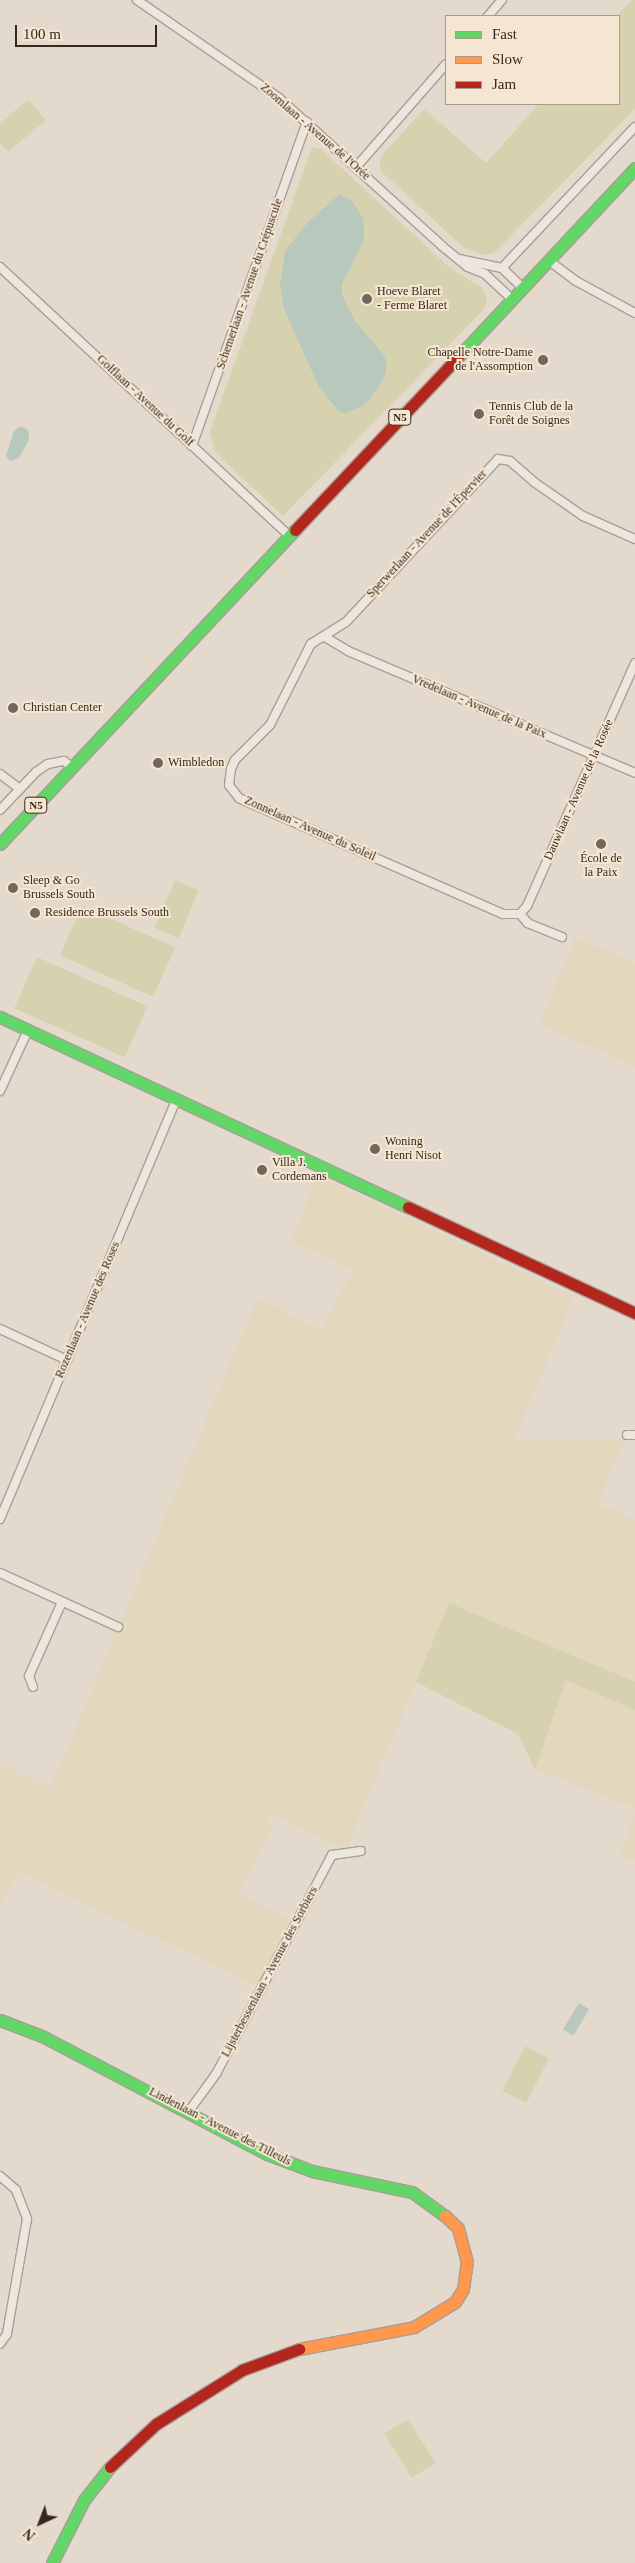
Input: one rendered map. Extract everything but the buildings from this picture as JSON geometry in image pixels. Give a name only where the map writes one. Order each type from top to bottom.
[{"type":"street","name":"Zoomlaan - Avenue de l'Orée","points":[[137,0],[249,76],[307,122],[459,259],[486,274],[511,298]]},
{"type":"street","points":[[489,15],[502,0]]},
{"type":"street","points":[[356,166],[445,65]]},
{"type":"street","name":"Schemerlaan - Avenue du Crépuscule","points":[[192,446],[307,122]]},
{"type":"street","points":[[502,268],[635,128]]},
{"type":"street","name":"N5","points":[[0,844],[635,168]]},
{"type":"street","points":[[459,259],[502,268],[522,287]]},
{"type":"street","points":[[548,260],[576,281],[635,313]]},
{"type":"street","name":"Golflaan - Avenue du Golf","points":[[0,267],[288,536]]},
{"type":"street","name":"Sperwerlaan - Avenue de l'Épervier","points":[[326,637],[346,622],[498,459],[510,461],[534,482],[583,516],[635,539]]},
{"type":"street","name":"Vredelaan - Avenue de la Paix","points":[[326,637],[348,651],[635,774]]},
{"type":"street","name":"Zonnelaan - Avenue du Soleil","points":[[326,637],[306,649],[270,725],[236,760],[229,785],[233,793],[503,914],[520,914],[528,923],[562,937]]},
{"type":"street","name":"Dauwlaan - Avenue de la Rosée","points":[[520,914],[527,906],[635,663]]},
{"type":"street","points":[[0,810],[48,764],[64,761],[72,767]]},
{"type":"street","points":[[0,774],[20,789]]},
{"type":"street","points":[[0,1017],[176,1101],[635,1313]]},
{"type":"street","points":[[0,1091],[28,1030]]},
{"type":"street","name":"Rozenlaan - Avenue des Roses","points":[[0,1519],[176,1101]]},
{"type":"street","points":[[0,1329],[67,1360]]},
{"type":"street","points":[[0,1573],[118,1627]]},
{"type":"street","points":[[33,1687],[29,1676],[62,1602]]},
{"type":"street","name":"Lijsterbessenlaan - Avenue des Sorbiers","points":[[189,2111],[216,2074],[332,1855],[361,1851]]},
{"type":"street","name":"Lindenlaan - Avenue des Tilleuls","points":[[0,2020],[42,2036],[294,2166],[412,2192],[430,2202],[458,2228],[467,2262],[463,2289],[455,2302],[422,2324],[299,2349],[242,2370],[191,2399],[156,2424],[105,2471],[84,2500],[52,2563]]},
{"type":"street","points":[[0,2176],[16,2190],[27,2219],[7,2334],[0,2344]]},
{"type":"shaded area","points":[[631,0],[635,0],[635,109],[495,252],[482,255],[463,247],[382,172],[379,163],[384,153],[424,109],[486,163],[538,105],[620,105],[620,15],[618,15]]},
{"type":"shaded area","points":[[28,99],[46,120],[8,152],[0,142],[0,124]]},
{"type":"shaded area","points":[[312,147],[321,149],[449,267],[482,288],[487,298],[484,309],[283,516],[216,453],[210,432]]},
{"type":"shaded area","points":[[340,194],[353,202],[363,218],[364,230],[364,240],[342,284],[342,295],[355,321],[384,355],[387,365],[384,378],[370,399],[363,406],[345,414],[337,409],[318,385],[284,309],[280,285],[285,251],[308,222]]},
{"type":"shaded area","points":[[21,426],[28,430],[29,440],[19,458],[10,461],[6,456],[14,431]]},
{"type":"shaded area","points":[[175,880],[199,890],[179,938],[155,928]]},
{"type":"shaded area","points":[[82,906],[175,947],[153,997],[60,955]]},
{"type":"shaded area","points":[[575,937],[635,963],[635,1067],[539,1024]]},
{"type":"shaded area","points":[[37,957],[148,1006],[125,1057],[14,1008]]},
{"type":"shaded area","points":[[317,1176],[574,1297],[514,1441],[624,1440],[598,1504],[635,1520],[635,1682],[449,1604],[347,1846],[332,1846],[271,1813],[267,1821],[274,1826],[239,1894],[289,1920],[257,1986],[18,1872],[0,1906],[0,1764],[50,1789],[258,1297],[321,1330],[353,1271],[292,1242]]},
{"type":"shaded area","points":[[449,1603],[635,1682],[635,1710],[566,1680],[535,1769],[518,1734],[416,1682]]},
{"type":"shaded area","points":[[566,1679],[635,1710],[635,1808],[535,1769]]},
{"type":"shaded area","points":[[635,1816],[635,1862],[619,1854]]},
{"type":"shaded area","points":[[579,2003],[589,2009],[573,2036],[563,2030]]},
{"type":"shaded area","points":[[525,2046],[549,2058],[526,2103],[502,2091]]},
{"type":"shaded area","points":[[408,2419],[436,2463],[412,2478],[384,2434]]},
{"type":"traffic: fast","points":[[458,357],[635,168]]},
{"type":"traffic: fast","points":[[0,844],[295,530]]},
{"type":"traffic: fast","points":[[0,1017],[408,1207]]},
{"type":"traffic: fast","points":[[0,2020],[42,2036],[267,2154],[312,2171],[412,2192],[445,2216]]},
{"type":"traffic: fast","points":[[52,2563],[84,2500],[110,2467]]},
{"type":"traffic: slow","points":[[299,2349],[414,2327],[455,2302],[463,2289],[467,2262],[458,2228],[445,2216]]},
{"type":"traffic: jam","points":[[295,530],[458,357]]},
{"type":"traffic: jam","points":[[408,1207],[635,1313]]},
{"type":"traffic: jam","points":[[110,2467],[156,2424],[242,2370],[299,2349]]},
{"type":"place","name":"Hoeve Blaret - Ferme Blaret","points":[[367,299]]},
{"type":"place","name":"Chapelle Notre-Dame de l'Assomption","points":[[543,360]]},
{"type":"place","name":"Tennis Club de la Forêt de Soignes","points":[[479,414]]},
{"type":"place","name":"Christian Center","points":[[13,708]]},
{"type":"place","name":"Wimbledon","points":[[158,763]]},
{"type":"place","name":"École de la Paix","points":[[601,844]]},
{"type":"place","name":"Sleep & Go Brussels South","points":[[13,888]]},
{"type":"place","name":"Residence Brussels South","points":[[35,913]]},
{"type":"place","name":"Woning Henri Nisot","points":[[375,1149]]},
{"type":"place","name":"Villa J. Cordemans","points":[[262,1170]]}]
